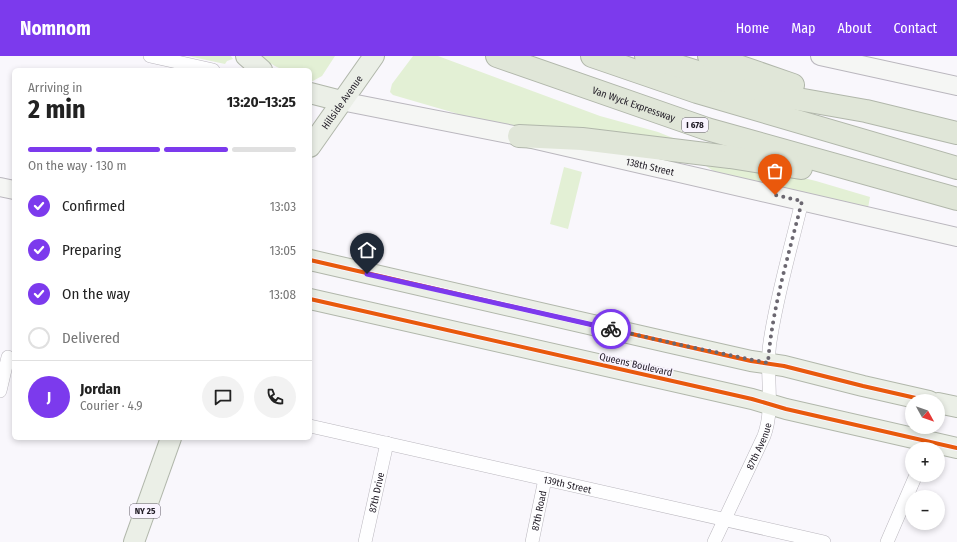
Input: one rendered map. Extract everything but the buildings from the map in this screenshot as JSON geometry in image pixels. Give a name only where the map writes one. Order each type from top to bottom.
[{"type":"highway","name":"Van Wyck Expressway","points":[[497,56],[707,128],[957,199]]},
{"type":"highway","points":[[592,56],[723,100],[957,168]]},
{"type":"highway","points":[[646,56],[736,84],[792,98],[866,110]]},
{"type":"highway","points":[[709,56],[866,110],[957,133]]},
{"type":"highway","points":[[519,136],[582,139],[730,157],[897,182]]},
{"type":"main road","points":[[246,56],[260,68]]},
{"type":"main road","name":"Hillside Avenue","points":[[312,144],[374,56]]},
{"type":"main road","points":[[828,57],[957,86]]},
{"type":"main road","points":[[312,94],[341,102]]},
{"type":"main road","name":"138th Street","points":[[341,102],[519,136],[957,237]]},
{"type":"main road","points":[[0,187],[12,190]]},
{"type":"main road","points":[[312,260],[662,341],[784,366],[905,396]]},
{"type":"main road","name":"Queens Boulevard","points":[[312,299],[752,399],[914,442]]},
{"type":"main road","points":[[945,404],[957,407]]},
{"type":"main road","name":"NY 25","points":[[134,542],[170,440]]},
{"type":"main road","name":"Queens Boulevard","points":[[945,447],[957,448]]},
{"type":"street","points":[[150,56],[204,68]]},
{"type":"street","name":"87th Avenue","points":[[714,542],[768,426],[768,363],[770,343],[779,296],[802,201]]},
{"type":"street","points":[[0,391],[7,357]]},
{"type":"street","name":"139th Street","points":[[312,426],[824,542]]},
{"type":"street","name":"87th Drive","points":[[365,542],[387,443]]},
{"type":"street","name":"87th Road","points":[[532,542],[545,479]]},
{"type":"street","points":[[887,542],[913,482]]},
{"type":"green space","points":[[188,56],[231,56],[233,59],[227,61],[225,64]]},
{"type":"green space","points":[[261,56],[335,56],[322,76],[312,81],[312,68],[279,68]]},
{"type":"green space","points":[[413,56],[438,56],[600,116],[658,132],[688,144],[477,123],[455,113],[393,95],[390,92],[392,84]]},
{"type":"green space","points":[[706,165],[779,172],[816,181],[870,197],[868,208],[722,174],[715,172]]},
{"type":"green space","points":[[564,167],[582,172],[568,229],[550,224]]},
{"type":"cycle path","points":[[312,260],[751,361],[784,366],[905,396]]},
{"type":"cycle path","points":[[312,299],[752,399],[786,409],[957,448]]},
{"type":"way so far","points":[[611,329],[751,361],[768,363],[770,343],[779,296],[802,201],[775,195]]},
{"type":"route","points":[[367,274],[611,329]]}]
